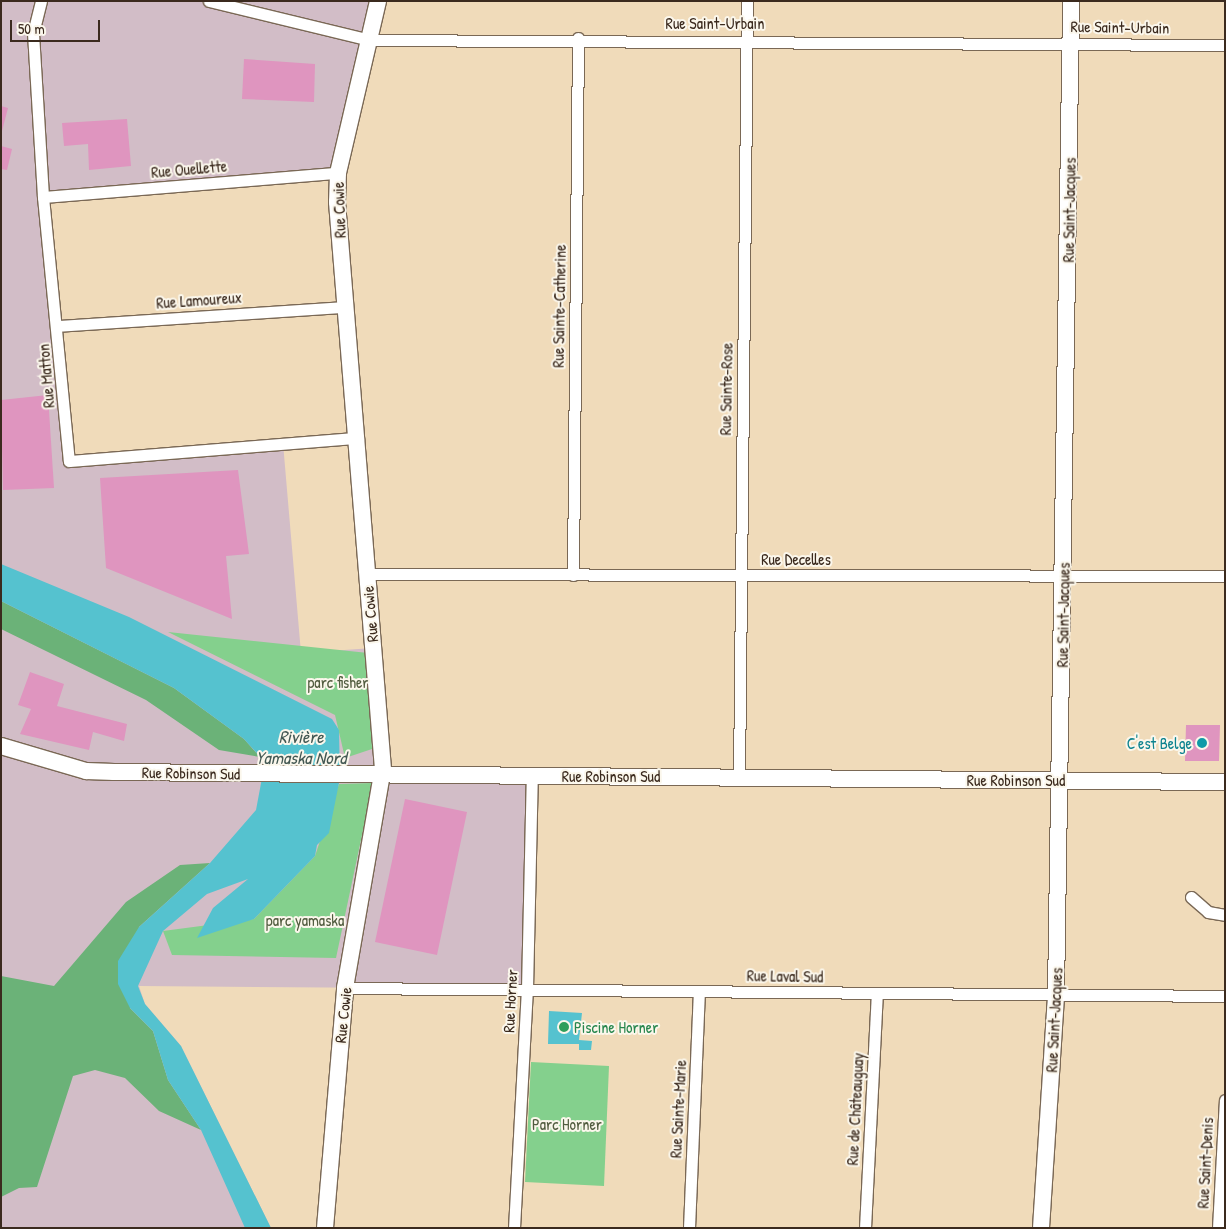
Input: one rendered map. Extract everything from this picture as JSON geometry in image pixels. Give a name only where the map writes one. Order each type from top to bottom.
[{"type":"street","name":"Rue Matton","points":[[41,1],[33,33],[43,197],[69,461],[358,438]]},
{"type":"street","name":"Rue Saint-Urbain","points":[[209,1],[370,40],[578,38],[1225,44]]},
{"type":"street","name":"Rue Cowie","points":[[324,1228],[345,988],[376,774],[358,438],[343,307],[338,173],[378,1]]},
{"type":"street","name":"Rue Sainte-Rose","points":[[739,778],[747,1]]},
{"type":"street","name":"Rue Saint-Jacques","points":[[1041,1228],[1056,994],[1064,576],[1071,1]]},
{"type":"street","name":"Rue Sainte-Catherine","points":[[573,575],[578,38]]},
{"type":"street","name":"Rue Ouellette","points":[[43,197],[338,173]]},
{"type":"street","name":"Rue Lamoureux","points":[[57,326],[343,307]]},
{"type":"street","name":"Rue Decelles","points":[[366,574],[1225,576]]},
{"type":"street","name":"Rue Robinson Sud","points":[[1,746],[86,771],[1225,782]]},
{"type":"street","name":"Rue Horner","points":[[514,1228],[527,989],[532,776]]},
{"type":"street","points":[[1191,896],[1208,912],[1225,915]]},
{"type":"street","name":"Rue Laval Sud","points":[[345,988],[1225,996]]},
{"type":"street","name":"Rue Sainte-Marie","points":[[689,1228],[699,991]]},
{"type":"street","name":"Rue de Châteauguay","points":[[865,1228],[877,993]]},
{"type":"street","name":"Rue Saint-Denis","points":[[1218,1228],[1225,1100]]},
{"type":"shaded area","points":[[1,1],[378,1],[338,173],[43,197],[69,460],[283,443],[301,653],[373,648],[383,774],[532,776],[527,989],[139,986],[145,1004],[181,1046],[271,1228],[1,1228]]},
{"type":"green space","points":[[1,601],[174,688],[244,739],[260,757],[219,750],[146,700],[1,629]]},
{"type":"green space","name":"parc fisher","points":[[168,632],[368,653],[372,749],[345,758],[335,715]]},
{"type":"green space","name":"parc yamaska","points":[[373,783],[336,958],[172,955],[163,931],[254,919],[315,856],[339,784]]},
{"type":"green space","points":[[210,863],[139,927],[130,1008],[153,1031],[168,1080],[201,1130],[159,1111],[125,1078],[95,1070],[73,1076],[37,1187],[19,1188],[1,1197],[1,976],[54,986],[126,902],[180,865]]},
{"type":"green space","name":"Parc Horner","points":[[531,1062],[609,1066],[604,1186],[525,1182]]},
{"type":"water","name":"Rivière Yamaska Nord","points":[[1,564],[129,617],[332,719],[339,730],[340,778],[329,833],[317,845],[315,856],[254,919],[197,938],[213,908],[248,879],[207,894],[163,931],[138,986],[145,1004],[181,1046],[271,1228],[245,1228],[201,1130],[168,1080],[153,1031],[130,1008],[118,984],[118,961],[139,927],[210,863],[256,810],[265,762],[244,739],[174,688],[1,601]]},
{"type":"water","name":"Piscine Horner","points":[[549,1011],[582,1013],[579,1040],[592,1041],[591,1050],[579,1050],[579,1044],[548,1044]]},
{"type":"building","points":[[244,59],[315,64],[314,102],[242,99]]},
{"type":"building","points":[[1,106],[8,108],[2,131],[1,131]]},
{"type":"building","points":[[127,119],[131,166],[89,170],[88,144],[64,146],[62,123]]},
{"type":"building","points":[[1,146],[12,149],[7,170],[1,169]]},
{"type":"building","points":[[48,395],[54,488],[3,490],[1,400]]},
{"type":"building","points":[[238,470],[249,554],[226,556],[232,619],[106,568],[100,478]]},
{"type":"building","points":[[30,672],[64,684],[57,706],[127,724],[124,741],[93,732],[89,750],[20,734],[31,709],[18,705]]},
{"type":"building","name":"C'est Belge","points":[[1186,725],[1220,725],[1219,761],[1185,761]]},
{"type":"building","points":[[405,799],[467,812],[437,955],[375,942]]},
{"type":"place","name":"C'est Belge","points":[[1202,743]]},
{"type":"place","name":"Piscine Horner","points":[[564,1027]]}]
